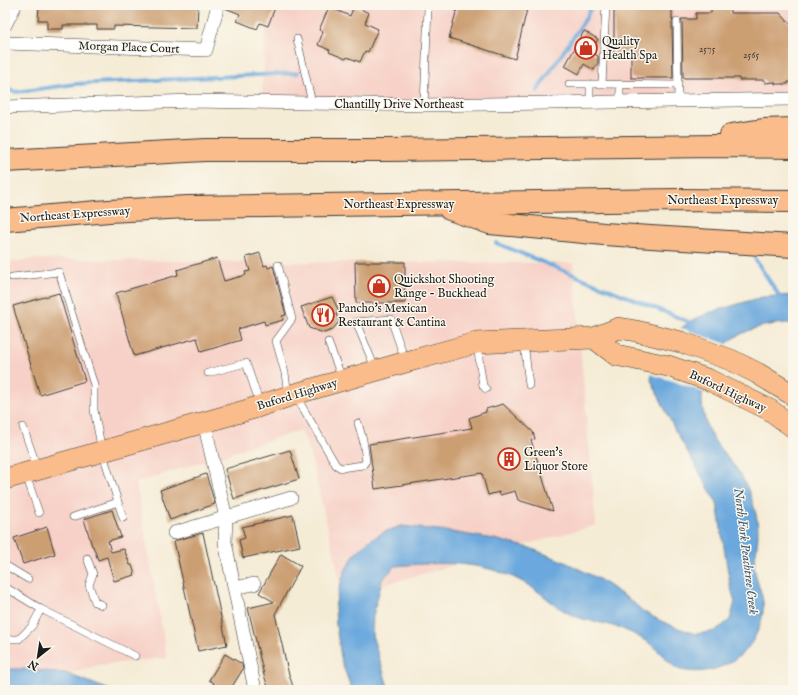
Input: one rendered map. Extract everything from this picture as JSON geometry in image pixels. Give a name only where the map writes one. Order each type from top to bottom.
[{"type":"highway","points":[[666,146],[763,130],[793,129]]},
{"type":"highway","points":[[5,161],[205,150],[387,150],[666,146],[793,147]]},
{"type":"highway","name":"Northeast Expressway","points":[[5,220],[109,211],[188,207],[676,200],[793,201]]},
{"type":"highway","points":[[435,204],[490,223],[604,234],[793,246]]},
{"type":"main road","name":"Buford Highway","points":[[5,479],[260,406],[376,370],[476,343],[594,338],[619,328],[664,337],[706,350],[757,373],[788,391]]},
{"type":"main road","name":"Buford Highway","points":[[594,338],[616,355],[668,366],[688,372],[732,390],[770,410],[793,427]]},
{"type":"street","points":[[5,25],[15,5]]},
{"type":"street","name":"Morgan Place Court","points":[[5,43],[206,50],[218,5]]},
{"type":"street","name":"Chantilly Drive Northeast","points":[[5,107],[194,101],[424,105],[793,99]]},
{"type":"street","points":[[204,422],[226,518],[225,542],[256,690]]},
{"type":"street","points":[[174,534],[291,498]]},
{"type":"street","points":[[234,588],[254,584]]},
{"type":"lane","points":[[424,105],[428,8],[430,5]]},
{"type":"lane","points":[[602,84],[606,5]]},
{"type":"lane","points":[[677,22],[678,101]]},
{"type":"lane","points":[[296,39],[312,103]]},
{"type":"lane","points":[[569,84],[678,85]]},
{"type":"lane","points":[[590,84],[590,103]]},
{"type":"lane","points":[[620,85],[620,102]]},
{"type":"lane","points":[[278,265],[292,319],[276,341],[285,373],[292,395],[336,465],[341,468],[363,465],[366,461],[363,440],[358,423]]},
{"type":"lane","points":[[12,277],[59,272],[94,385],[94,410],[102,450],[123,518]]},
{"type":"lane","points":[[376,370],[356,322],[391,319],[406,362]]},
{"type":"lane","points":[[524,340],[529,385]]},
{"type":"lane","points":[[328,342],[343,380]]},
{"type":"lane","points":[[476,343],[483,386],[486,389]]},
{"type":"lane","points":[[208,373],[246,363],[260,406]]},
{"type":"lane","points":[[23,426],[39,512]]},
{"type":"lane","points":[[72,517],[118,502]]},
{"type":"lane","points":[[87,558],[93,574],[89,585],[95,602],[102,606]]},
{"type":"lane","points":[[5,565],[28,579]]},
{"type":"lane","points":[[5,587],[40,608],[135,656]]},
{"type":"lane","points":[[5,639],[19,639],[32,626],[40,608]]},
{"type":"shaded area","points":[[268,5],[793,5],[793,104],[261,105]]},
{"type":"shaded area","points":[[35,259],[252,262],[573,263],[596,525],[344,596],[309,450],[301,430],[136,483],[167,658],[99,665],[12,690],[5,690],[5,262]]},
{"type":"water","name":"North Fork Peachtree Creek","points":[[793,295],[793,323],[782,323],[750,330],[731,340],[716,356],[702,394],[703,410],[708,429],[714,440],[738,471],[748,488],[758,526],[757,550],[754,566],[762,596],[763,610],[757,633],[745,651],[733,661],[718,668],[695,672],[680,670],[674,667],[646,641],[615,626],[582,619],[573,615],[561,609],[527,585],[505,574],[478,566],[451,564],[395,566],[382,580],[373,616],[372,635],[389,690],[352,690],[342,663],[336,626],[335,607],[339,589],[345,571],[354,555],[367,542],[384,532],[401,526],[439,530],[494,539],[530,548],[565,562],[599,579],[630,600],[644,612],[661,621],[696,634],[715,631],[730,620],[735,602],[730,585],[717,503],[675,430],[651,380],[653,361],[674,333],[691,321],[708,313],[762,297]]},
{"type":"water","points":[[5,669],[65,673],[110,690],[5,690]]},
{"type":"pier","points":[[679,327],[730,345],[718,358],[709,374],[705,393],[649,374],[651,360],[661,344],[673,331]]},
{"type":"building","points":[[39,5],[198,5],[197,28],[114,26],[114,29],[97,29],[97,25],[63,25],[63,29],[47,29],[47,20],[38,20]]},
{"type":"building","points":[[226,5],[276,5],[268,26],[260,23],[257,29],[237,21],[240,14],[225,8]]},
{"type":"building","points":[[458,5],[528,5],[515,59],[449,38]]},
{"type":"building","points":[[614,5],[672,5],[673,78],[631,78],[631,54],[614,54]]},
{"type":"building","points":[[711,5],[730,5],[730,13],[780,13],[793,27],[793,82],[788,82],[788,84],[775,84],[775,82],[765,83],[765,80],[739,80],[739,78],[683,78],[681,19],[696,19],[696,13],[711,13]]},
{"type":"building","points":[[354,6],[369,13],[365,23],[378,29],[368,52],[365,51],[360,62],[347,57],[346,59],[329,52],[330,50],[318,45],[323,32],[319,30],[329,7],[350,16]]},
{"type":"building","points":[[584,31],[598,39],[591,52],[598,56],[598,63],[594,70],[584,64],[579,74],[565,66]]},
{"type":"building","points":[[260,253],[264,266],[267,265],[268,268],[273,266],[286,315],[282,316],[283,320],[265,325],[264,321],[238,329],[241,340],[201,352],[197,338],[134,356],[116,293],[178,275],[177,270],[217,258],[224,281],[246,275],[245,272],[250,271],[246,257]]},
{"type":"building","points":[[355,262],[405,262],[405,303],[356,303]]},
{"type":"building","points":[[59,293],[85,381],[40,395],[13,306]]},
{"type":"building","points":[[332,297],[340,313],[336,314],[339,322],[332,330],[324,333],[309,328],[301,307]]},
{"type":"building","points":[[503,404],[533,432],[535,439],[531,440],[553,511],[518,500],[515,491],[500,495],[499,492],[488,495],[482,473],[375,489],[369,444],[472,428],[469,418],[486,412],[486,409]]},
{"type":"building","points":[[290,450],[299,479],[234,499],[225,469]]},
{"type":"building","points":[[206,474],[215,504],[170,520],[160,490]]},
{"type":"building","points":[[112,510],[121,537],[108,541],[111,552],[124,549],[135,575],[114,581],[107,557],[98,560],[84,519]]},
{"type":"building","points":[[293,515],[300,546],[243,558],[239,540],[245,538],[242,527]]},
{"type":"building","points":[[47,527],[55,554],[23,564],[14,538]]},
{"type":"building","points":[[203,533],[227,645],[198,651],[174,541]]},
{"type":"building","points":[[281,554],[301,566],[275,614],[288,671],[294,690],[269,690],[248,608],[274,602],[259,593]]},
{"type":"building","points":[[225,654],[242,664],[243,669],[230,690],[210,690],[214,683],[209,680]]},
{"type":"waterway","points":[[537,91],[586,18],[592,5]]},
{"type":"waterway","points":[[5,89],[16,92],[76,84],[298,73]]},
{"type":"waterway","points":[[496,243],[694,324]]},
{"type":"waterway","points":[[755,259],[782,300]]},
{"type":"place","name":"Quality Health Spa","points":[[586,48]]},
{"type":"place","name":"Quickshot Shooting Range - Buckhead","points":[[379,286]]},
{"type":"place","name":"Pancho's Mexican Restaurant & Cantina","points":[[323,315]]},
{"type":"place","name":"Green's Liquor Store","points":[[509,459]]}]
